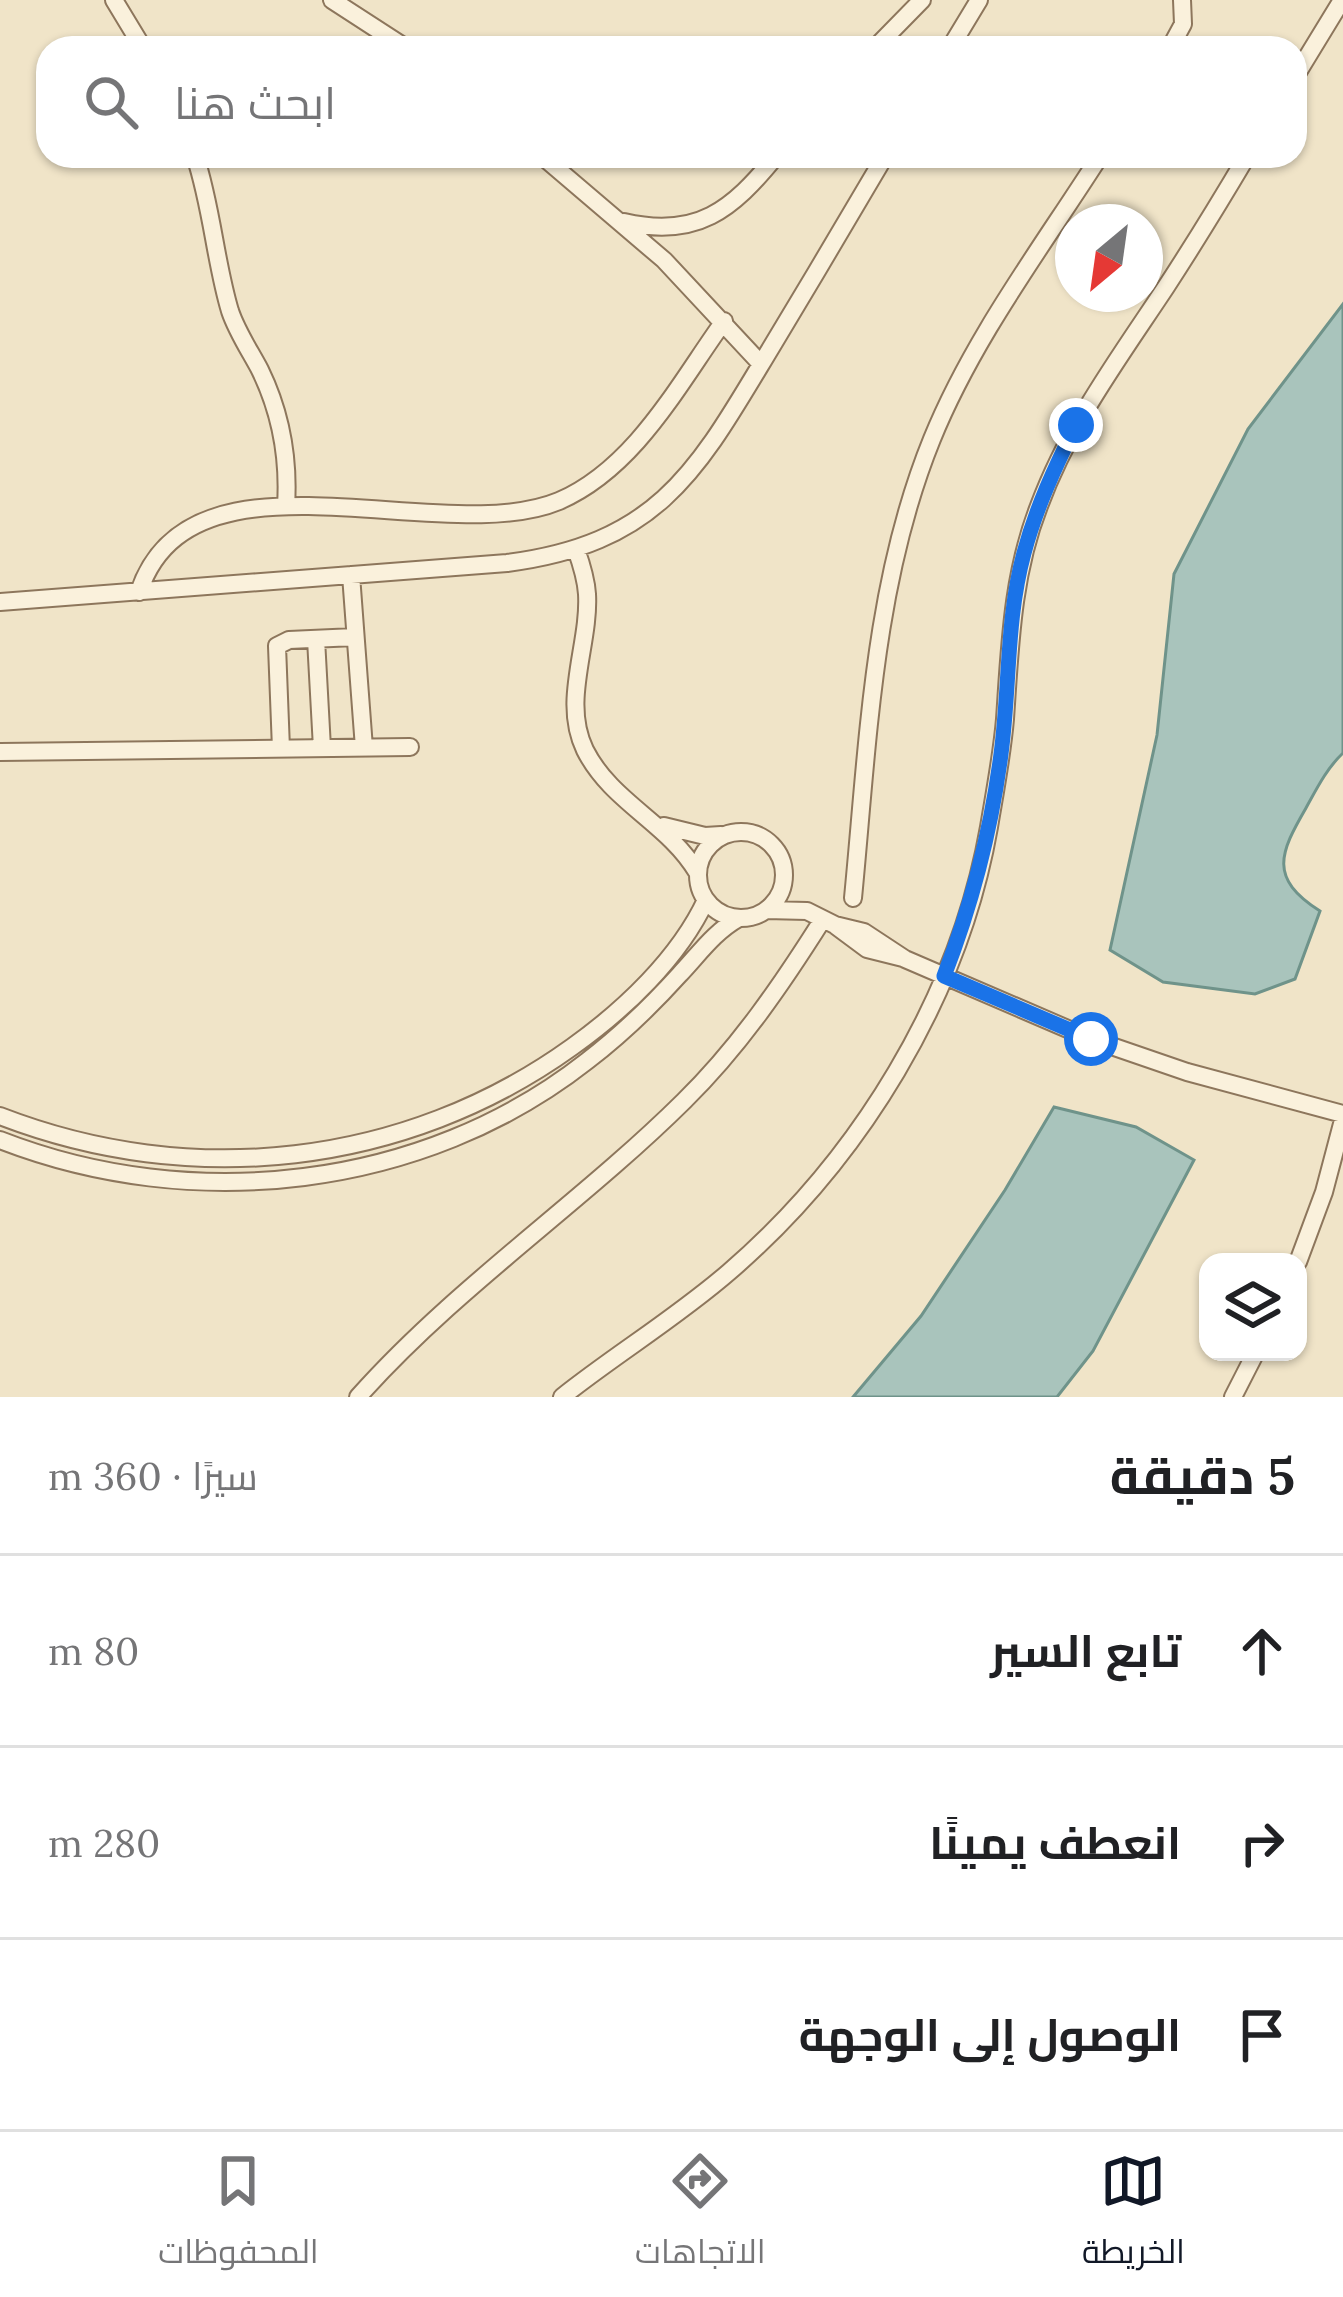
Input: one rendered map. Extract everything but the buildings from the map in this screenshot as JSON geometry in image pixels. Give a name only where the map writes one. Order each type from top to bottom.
[{"type":"street","points":[[113,0],[136,36]]},
{"type":"street","points":[[332,0],[388,36]]},
{"type":"street","points":[[887,36],[922,0]]},
{"type":"street","points":[[957,36],[979,0]]},
{"type":"street","points":[[1176,36],[1183,24],[1182,0]]},
{"type":"street","points":[[1307,57],[1342,0]]},
{"type":"street","points":[[199,168],[229,308],[268,388],[280,427],[286,506]]},
{"type":"street","points":[[557,168],[622,222],[724,321],[761,364]]},
{"type":"street","points":[[622,222],[673,227],[703,220],[741,197],[766,168]]},
{"type":"street","points":[[0,602],[508,563],[576,548],[637,519],[686,478],[726,426],[878,168]]},
{"type":"street","points":[[854,898],[881,630],[900,534],[921,466],[974,354],[1092,168]]},
{"type":"street","points":[[562,1397],[697,1298],[780,1223],[834,1160],[885,1089],[944,976],[969,908],[1002,751],[1011,619],[1037,509],[1091,398],[1239,168]]},
{"type":"street","points":[[140,592],[157,556],[195,525],[236,509],[286,506],[489,517],[557,502],[604,474],[631,448],[724,321]]},
{"type":"street","points":[[576,548],[587,597],[575,702],[585,750],[636,811],[682,848],[706,900],[720,913],[739,918]]},
{"type":"street","points":[[350,575],[364,748]]},
{"type":"street","points":[[281,748],[277,646],[284,641],[355,638]]},
{"type":"street","points":[[316,639],[322,748]]},
{"type":"street","points":[[0,752],[410,747]]},
{"type":"street","points":[[657,824],[705,836],[752,833],[769,842],[781,857],[784,877],[779,895],[766,910]]},
{"type":"street","points":[[697,872],[702,854],[724,835]]},
{"type":"street","points":[[784,877],[822,918]]},
{"type":"street","points":[[0,1116],[77,1141],[177,1158],[299,1155],[391,1137],[487,1099],[587,1036],[658,968],[706,900]]},
{"type":"street","points":[[0,1139],[99,1169],[188,1182],[316,1175],[398,1158],[492,1120],[569,1074],[622,1032],[716,934],[739,918],[766,910],[822,918],[873,936],[905,959],[1044,1020],[1343,1118],[1324,1192],[1301,1253]]},
{"type":"street","points":[[358,1397],[444,1313],[691,1095],[760,1013],[822,918]]},
{"type":"street","points":[[1233,1397],[1251,1361]]},
{"type":"water","points":[[1343,304],[1343,753],[1297,824],[1284,864],[1292,887],[1320,911],[1295,979],[1255,994],[1163,982],[1110,950],[1157,735],[1174,574],[1248,429]]},
{"type":"water","points":[[1054,1107],[1136,1127],[1194,1160],[1093,1351],[1057,1397],[853,1397],[921,1316]]},
{"type":"route","points":[[1076,425],[1037,509],[1024,553],[1011,619],[1002,751],[987,838],[969,908],[944,976],[1091,1039]]}]
